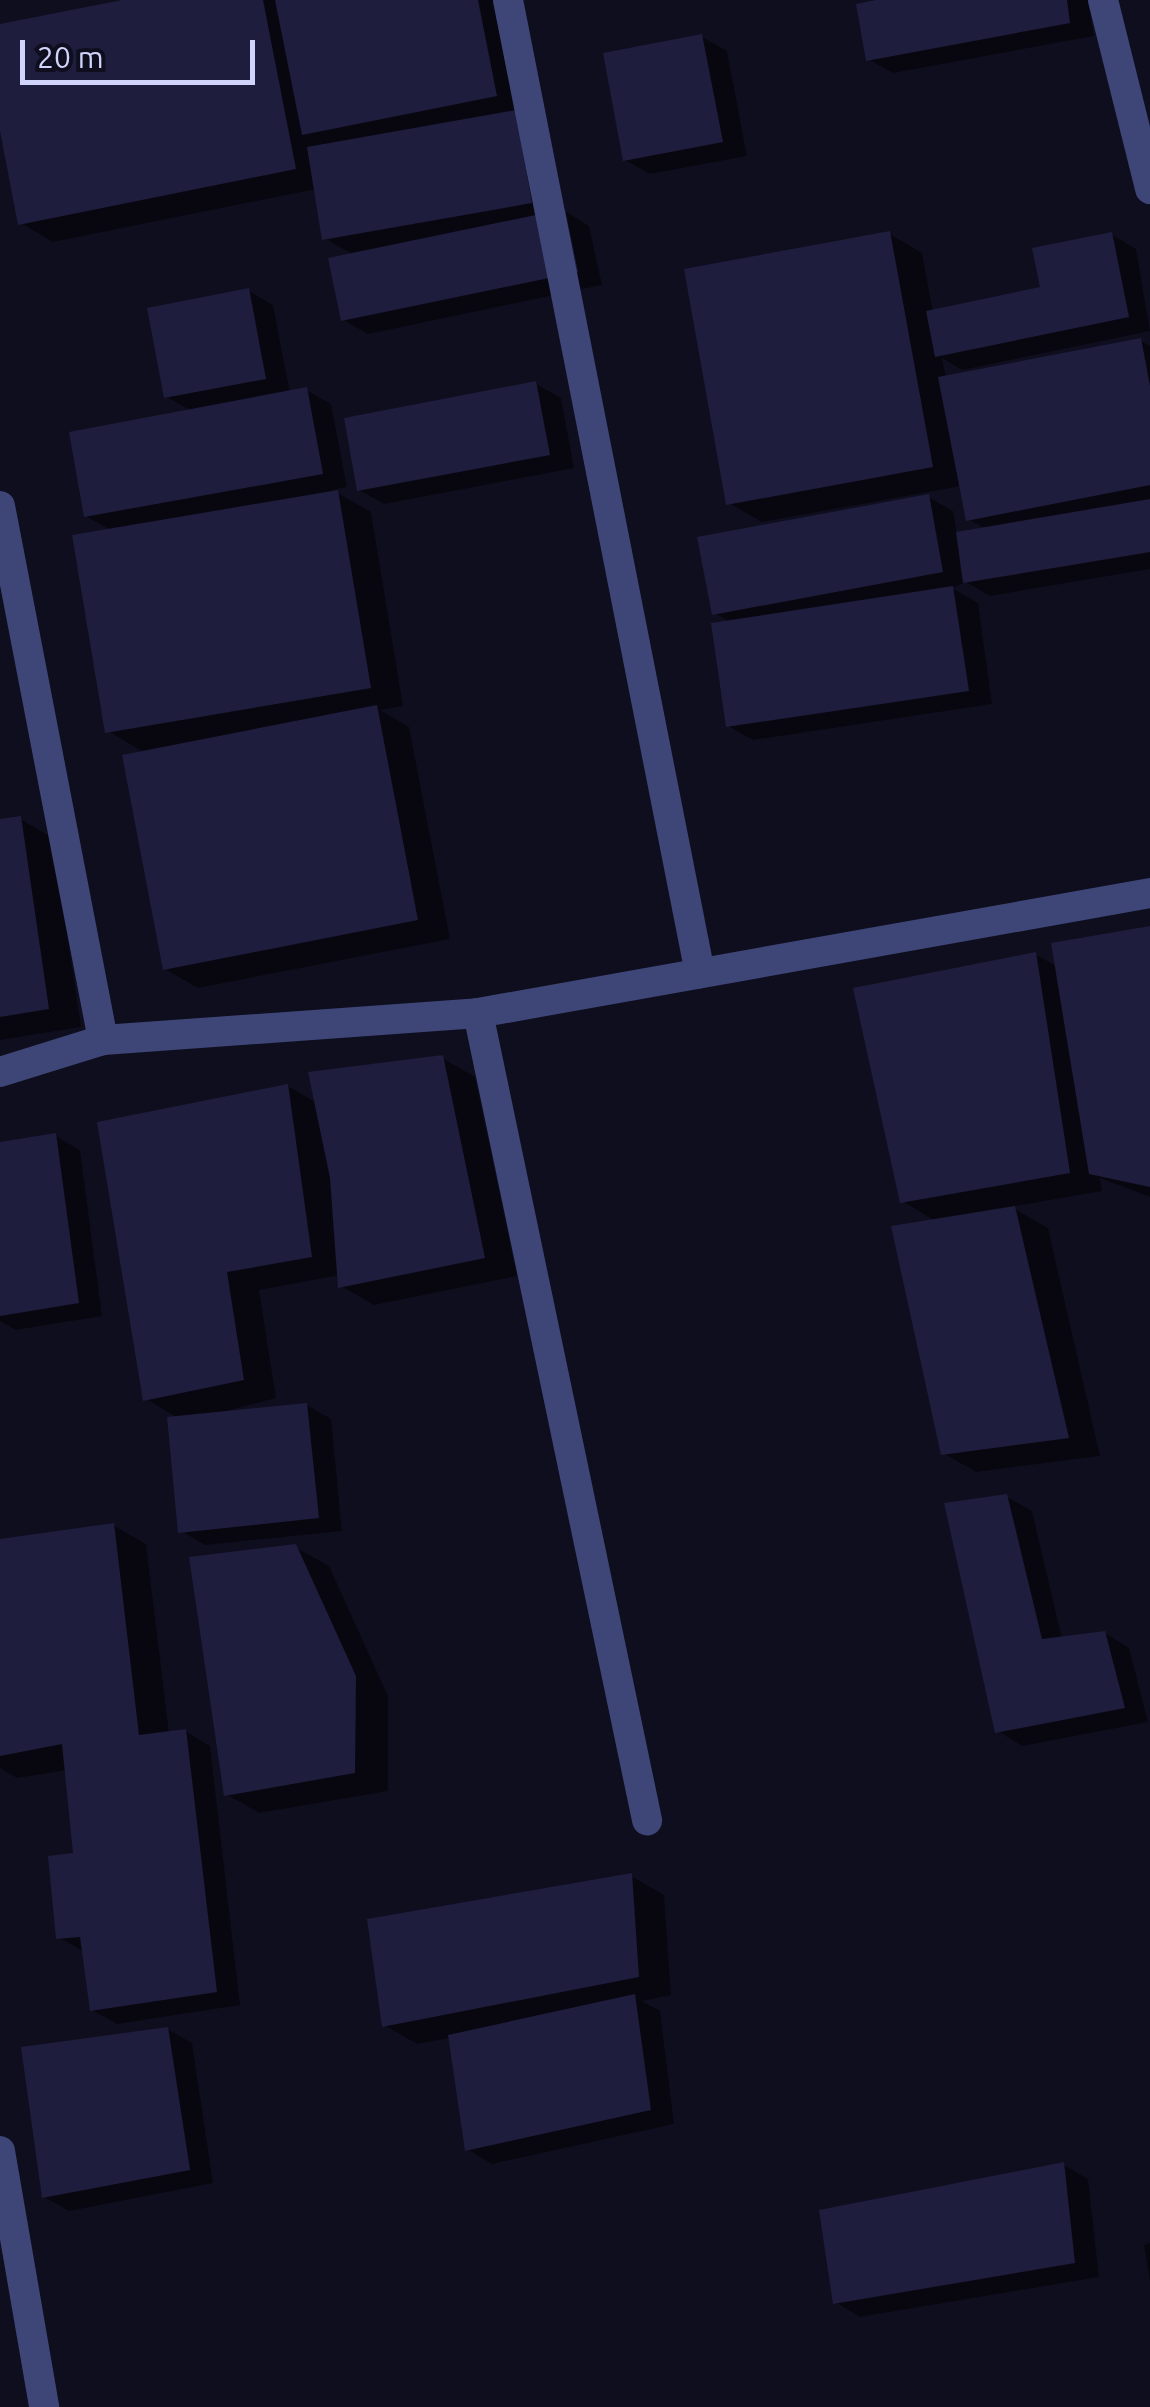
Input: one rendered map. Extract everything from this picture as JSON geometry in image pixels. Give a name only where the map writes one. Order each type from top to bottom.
[{"type":"street","points":[[508,0],[700,972]]},
{"type":"street","points":[[1103,0],[1150,189]]},
{"type":"street","points":[[0,506],[102,1040]]},
{"type":"street","points":[[0,1072],[102,1040],[478,1013],[1150,893]]},
{"type":"street","points":[[478,1013],[647,1820]]},
{"type":"street","points":[[0,2151],[44,2407]]},
{"type":"building","points":[[122,0],[263,0],[296,169],[18,225],[0,131],[0,24]]},
{"type":"building","points":[[275,0],[478,0],[497,96],[302,135]]},
{"type":"building","points":[[876,0],[1067,0],[1070,23],[866,61],[856,4]]},
{"type":"building","points":[[702,34],[723,142],[623,161],[603,53]]},
{"type":"building","points":[[516,110],[532,203],[322,240],[307,147]]},
{"type":"building","points":[[565,209],[578,272],[341,321],[328,258]]},
{"type":"building","points":[[890,231],[933,467],[726,505],[684,269]]},
{"type":"building","points":[[1112,232],[1129,317],[935,357],[926,311],[1040,287],[1032,248]]},
{"type":"building","points":[[249,288],[266,379],[164,398],[147,308]]},
{"type":"building","points":[[1141,338],[1150,386],[1150,485],[966,521],[938,377]]},
{"type":"building","points":[[536,381],[550,455],[357,491],[344,418]]},
{"type":"building","points":[[307,387],[323,474],[84,517],[69,432]]},
{"type":"building","points":[[338,490],[371,688],[105,733],[72,535]]},
{"type":"building","points":[[929,494],[943,572],[712,615],[697,537]]},
{"type":"building","points":[[1150,499],[1150,552],[963,583],[956,532]]},
{"type":"building","points":[[953,586],[969,691],[726,727],[711,623]]},
{"type":"building","points":[[377,705],[418,920],[163,970],[122,755]]},
{"type":"building","points":[[21,816],[49,1009],[0,1017],[0,819]]},
{"type":"building","points":[[1150,926],[1150,1187],[1089,1174],[1051,943]]},
{"type":"building","points":[[1036,952],[1070,1173],[900,1203],[853,988]]},
{"type":"building","points":[[443,1055],[485,1258],[338,1288],[330,1178],[308,1072]]},
{"type":"building","points":[[288,1084],[312,1257],[227,1272],[244,1380],[143,1401],[97,1122]]},
{"type":"building","points":[[56,1133],[79,1303],[0,1316],[0,1142]]},
{"type":"building","points":[[1015,1206],[1069,1438],[941,1455],[891,1226]]},
{"type":"building","points":[[307,1403],[319,1518],[178,1533],[167,1417]]},
{"type":"building","points":[[1007,1494],[1042,1639],[1105,1631],[1125,1708],[995,1733],[944,1503]]},
{"type":"building","points":[[114,1523],[139,1735],[186,1729],[217,1992],[90,2011],[80,1937],[56,1939],[48,1856],[73,1853],[62,1744],[0,1756],[0,1539]]},
{"type":"building","points":[[296,1544],[356,1676],[355,1773],[224,1796],[189,1557]]},
{"type":"building","points":[[632,1873],[639,1977],[382,2027],[367,1919]]},
{"type":"building","points":[[635,1994],[651,2110],[465,2151],[448,2035]]},
{"type":"building","points":[[168,2027],[190,2170],[42,2198],[21,2047]]},
{"type":"building","points":[[1064,2162],[1075,2263],[833,2304],[819,2210]]}]
